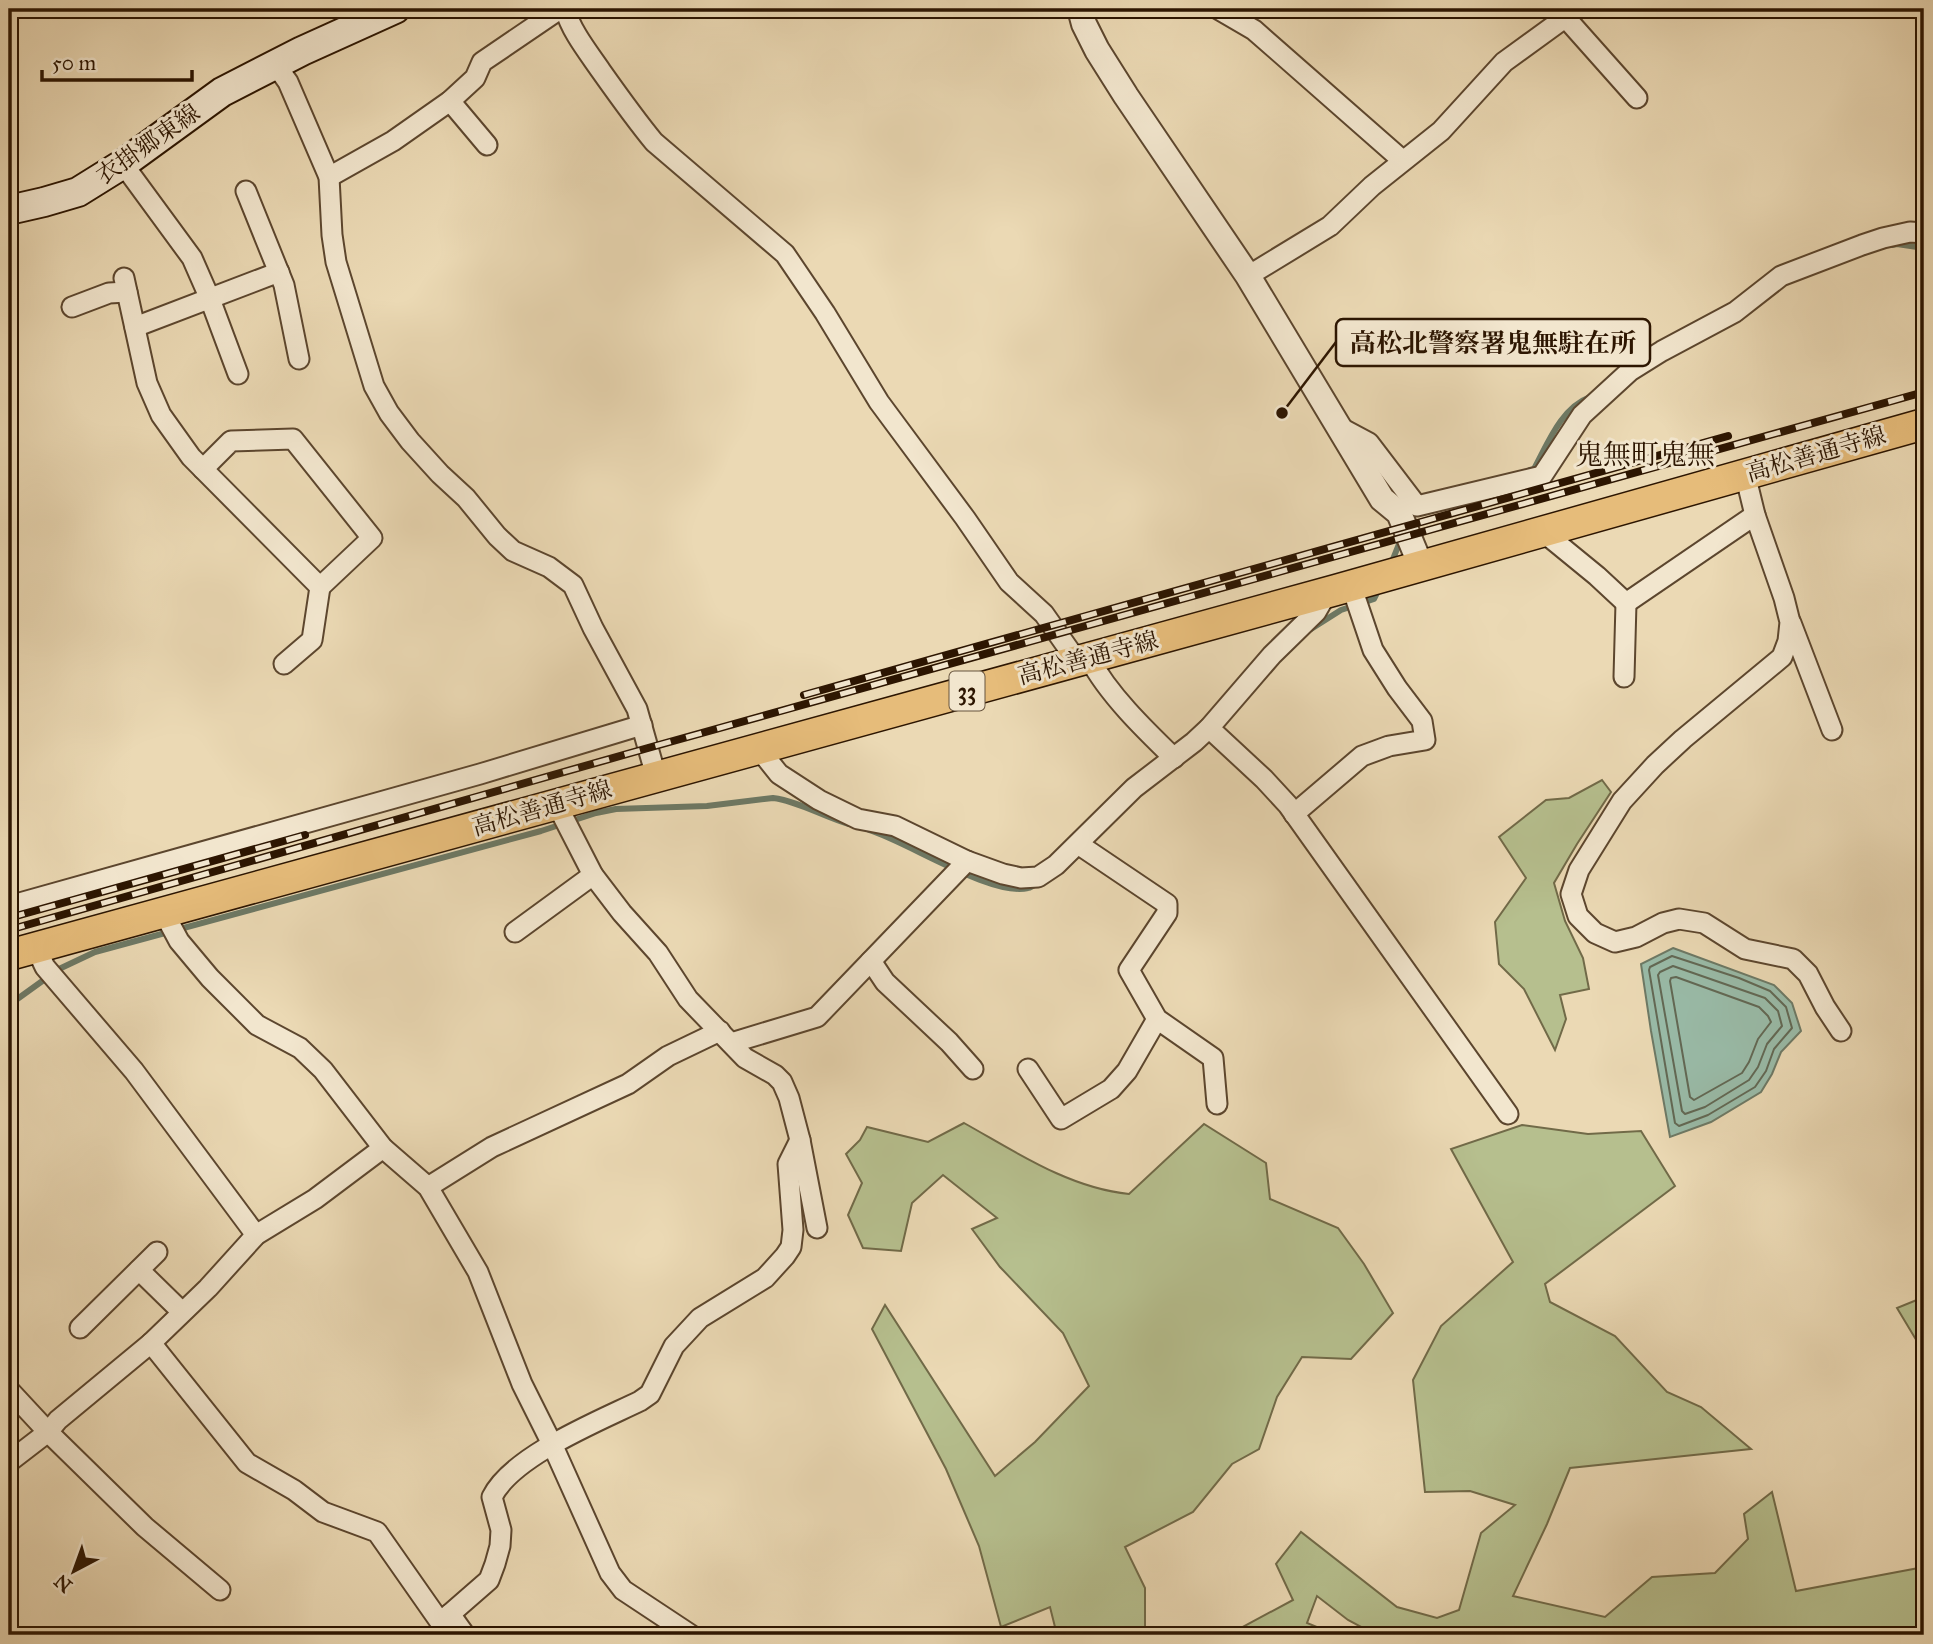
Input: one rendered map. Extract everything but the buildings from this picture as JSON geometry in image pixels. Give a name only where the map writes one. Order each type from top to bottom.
[{"type":"main road","name":"衣掛郷東線","points":[[9,210],[78,192],[123,164],[222,92],[363,16],[395,9]]},
{"type":"main road","name":"高松善通寺線","points":[[22,951],[1339,589],[1924,424]]},
{"type":"street","points":[[329,177],[393,141],[450,101],[475,78],[482,62],[563,9],[585,48],[654,142],[785,254],[825,313],[879,402],[1009,582],[1044,614],[1174,758]]},
{"type":"street","points":[[1080,9],[1097,50],[1126,96],[1248,276],[1382,499],[1399,513],[1421,566]]},
{"type":"street","points":[[1218,9],[1254,30],[1402,160]]},
{"type":"street","points":[[1248,276],[1330,226],[1402,160],[1441,131],[1504,62],[1571,13],[1637,98]]},
{"type":"street","points":[[275,64],[288,82],[329,177],[336,262],[371,378],[389,413],[410,441],[466,498],[496,536],[513,551],[548,567],[573,585],[637,709],[656,776]]},
{"type":"street","points":[[450,101],[487,145]]},
{"type":"street","points":[[123,164],[192,258],[237,374]]},
{"type":"street","points":[[246,191],[284,285],[299,359]]},
{"type":"street","points":[[1336,425],[1369,443],[1417,506],[1542,476],[1582,415],[1630,371],[1661,351],[1735,312],[1781,276],[1872,241],[1910,232],[1924,233]]},
{"type":"street","points":[[135,327],[279,272]]},
{"type":"street","points":[[72,307],[126,285],[147,383],[160,415],[191,457],[320,587]]},
{"type":"street","points":[[203,469],[231,441],[293,439],[372,538],[320,587],[312,640],[284,664]]},
{"type":"street","points":[[1745,474],[1755,515],[1790,622],[1832,730]]},
{"type":"street","points":[[1626,603],[1755,515]]},
{"type":"street","points":[[1542,531],[1626,603],[1624,677]]},
{"type":"street","points":[[760,749],[779,774],[819,800],[858,819],[895,826],[967,861],[1021,878],[1038,877],[1078,844],[1134,788],[1194,743],[1272,655],[1339,589],[1373,650],[1422,721],[1425,740],[1389,746],[1362,756],[1294,814]]},
{"type":"street","points":[[1790,622],[1788,641],[1782,657],[1683,739],[1622,801],[1579,870],[1572,894],[1578,916],[1595,933],[1615,942],[1636,937],[1663,923],[1679,919],[1704,923],[1745,948],[1793,959],[1808,974],[1841,1031]]},
{"type":"street","points":[[9,906],[480,774],[642,725]]},
{"type":"street","points":[[1209,728],[1264,779],[1294,814],[1508,1114]]},
{"type":"street","points":[[557,805],[593,875],[622,914],[659,953],[688,999],[745,1058],[775,1075],[782,1083],[789,1098],[800,1140],[817,1228]]},
{"type":"street","points":[[1078,844],[1167,904],[1167,913],[1129,970],[1157,1018],[1213,1058],[1217,1104]]},
{"type":"street","points":[[428,1187],[492,1147],[628,1084],[668,1056],[725,1037],[817,1017],[967,861]]},
{"type":"street","points":[[515,932],[593,875]]},
{"type":"street","points":[[164,913],[179,941],[210,978],[257,1025],[300,1048],[323,1070],[383,1148],[428,1187],[478,1272],[522,1384],[610,1573],[623,1590],[691,1635]]},
{"type":"street","points":[[22,951],[45,967],[134,1071],[256,1235]]},
{"type":"street","points":[[871,961],[885,982],[949,1042],[973,1069]]},
{"type":"street","points":[[1028,1069],[1062,1119],[1111,1089],[1127,1071],[1157,1018]]},
{"type":"street","points":[[151,1343],[247,1463],[323,1511],[377,1532],[440,1622],[489,1580],[500,1546],[501,1530],[492,1497],[497,1486],[552,1444],[650,1394],[674,1346],[700,1318],[765,1278],[785,1256],[791,1247],[793,1230],[788,1164],[800,1140]]},
{"type":"street","points":[[9,1462],[151,1343],[208,1288],[256,1235],[315,1199],[383,1148]]},
{"type":"street","points":[[80,1328],[157,1252]]},
{"type":"street","points":[[139,1270],[182,1312]]},
{"type":"street","points":[[9,1390],[145,1527],[220,1590]]},
{"type":"street","points":[[450,1614],[465,1635]]},
{"type":"shaded area","points":[[1602,780],[1611,792],[1554,883],[1565,921],[1583,958],[1589,989],[1560,995],[1566,1019],[1555,1050],[1524,989],[1499,964],[1495,922],[1526,878],[1499,837],[1546,800],[1569,798]]},
{"type":"shaded area","points":[[964,1123],[1064,1177],[1129,1194],[1204,1124],[1266,1163],[1270,1199],[1338,1228],[1364,1264],[1393,1313],[1351,1359],[1302,1357],[1277,1397],[1259,1449],[1232,1464],[1193,1512],[1125,1547],[1145,1588],[1145,1635],[1057,1635],[1050,1607],[1001,1627],[979,1546],[946,1469],[872,1329],[885,1305],[995,1476],[1035,1442],[1089,1386],[1063,1333],[1000,1267],[972,1229],[997,1218],[943,1175],[912,1203],[901,1251],[863,1248],[848,1215],[862,1183],[846,1154],[860,1140],[867,1127],[928,1142]]},
{"type":"shaded area","points":[[1522,1125],[1588,1134],[1641,1131],[1675,1186],[1545,1284],[1550,1302],[1615,1336],[1667,1392],[1701,1407],[1751,1449],[1570,1468],[1513,1596],[1605,1617],[1652,1577],[1715,1573],[1748,1539],[1744,1514],[1772,1492],[1796,1591],[1924,1567],[1924,1635],[1491,1635],[1484,1632],[1476,1635],[1376,1635],[1348,1620],[1317,1596],[1307,1623],[1336,1635],[1238,1635],[1235,1631],[1293,1600],[1276,1564],[1301,1532],[1397,1607],[1437,1618],[1459,1610],[1481,1533],[1515,1505],[1470,1491],[1425,1492],[1413,1380],[1441,1326],[1513,1262],[1451,1149]]},
{"type":"shaded area","points":[[1924,1297],[1924,1353],[1897,1308]]},
{"type":"water","points":[[1673,948],[1774,985],[1792,1003],[1801,1031],[1781,1052],[1761,1092],[1711,1122],[1670,1137],[1641,964]]},
{"type":"waterway","points":[[1892,245],[1924,248]]},
{"type":"waterway","points":[[1530,470],[1534,469],[1563,418],[1571,409],[1590,397]]},
{"type":"waterway","points":[[1391,564],[1401,539]]},
{"type":"waterway","points":[[1311,629],[1341,610],[1374,599],[1380,587]]},
{"type":"waterway","points":[[9,1005],[59,969],[95,952],[541,831],[596,813],[616,809],[707,806],[773,798],[792,802],[849,824]]},
{"type":"waterway","points":[[869,830],[993,884],[1012,889],[1029,888],[1037,883]]},
{"type":"railway","points":[[9,930],[648,748],[1924,392]]},
{"type":"railway","points":[[804,695],[1728,436]]},
{"type":"railway","points":[[9,918],[305,835]]},
{"type":"place","name":"高松北警察署鬼無駐在所","points":[[1282,413]]},
{"type":"district","name":"鬼無町鬼無","points":[[1645,454]]}]
